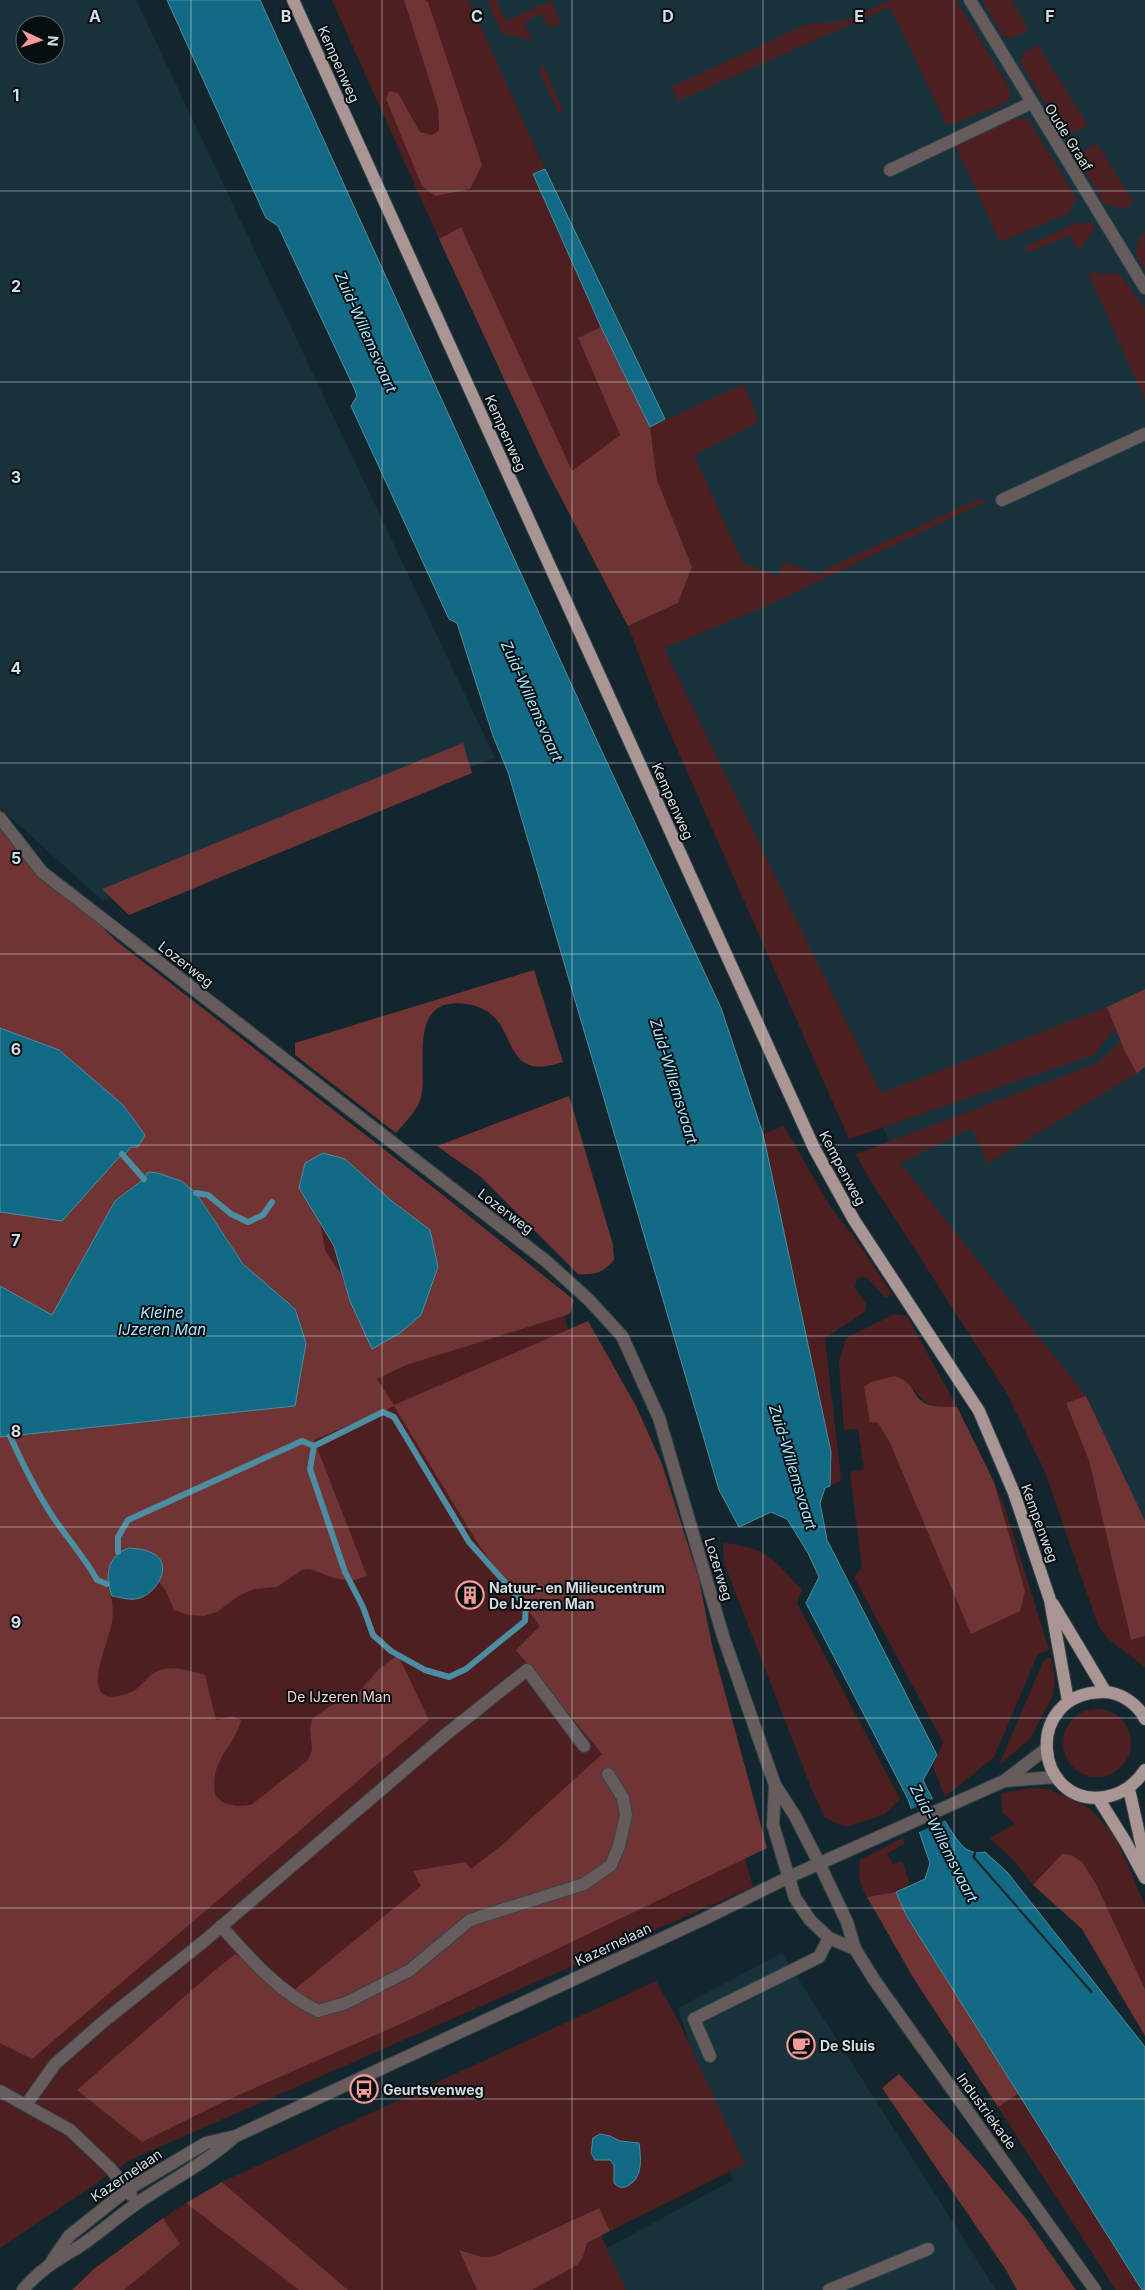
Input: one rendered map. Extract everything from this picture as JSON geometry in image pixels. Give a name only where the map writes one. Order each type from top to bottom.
[{"type":"main road","name":"Kempenweg","points":[[294,0],[814,1148],[854,1220],[978,1411],[1014,1493],[1050,1600],[1068,1701]]},
{"type":"main road","name":"Kempenweg","points":[[1050,1600],[1105,1692]]},
{"type":"main road","points":[[1145,1719],[1133,1704],[1120,1696],[1105,1692],[1086,1693],[1068,1701],[1055,1714],[1047,1731],[1046,1749],[1049,1764],[1057,1778],[1068,1788],[1083,1796],[1098,1798],[1114,1796],[1129,1789],[1139,1780],[1145,1770]]},
{"type":"main road","points":[[1129,1789],[1145,1861]]},
{"type":"main road","points":[[1098,1798],[1145,1878]]},
{"type":"street","name":"Oude Graaf","points":[[970,0],[1145,288]]},
{"type":"street","points":[[890,170],[1031,103]]},
{"type":"street","points":[[1002,500],[1145,434]]},
{"type":"street","name":"Lozerweg","points":[[0,818],[42,872],[546,1261],[589,1300],[622,1336],[659,1418],[723,1636],[774,1786],[795,1816],[819,1863]]},
{"type":"street","points":[[26,2106],[55,2064],[222,1926],[444,1736],[527,1670],[584,1746]]},
{"type":"street","name":"Kazernelaan","points":[[23,2290],[50,2264],[69,2236],[127,2190],[206,2143],[236,2136],[706,1918],[819,1863],[1004,1780],[1046,1749]]},
{"type":"street","points":[[222,1926],[249,1958],[297,2001],[318,2012],[346,2003],[410,1970],[470,1920],[584,1884],[611,1865],[619,1846],[626,1815],[623,1798],[608,1774]]},
{"type":"street","name":"Kazernelaan","points":[[1004,1780],[1057,1778]]},
{"type":"street","name":"Lozerweg","points":[[774,1786],[773,1825],[789,1877]]},
{"type":"street","name":"Industriekade","points":[[819,1863],[847,1922],[855,1948],[875,1981],[1095,2290]]},
{"type":"street","points":[[789,1877],[795,1898],[810,1920],[828,1938],[855,1948]]},
{"type":"street","points":[[710,2056],[694,2020],[819,1957],[828,1938]]},
{"type":"street","points":[[0,2091],[70,2130],[111,2169],[136,2204]]},
{"type":"street","name":"Kazernelaan","points":[[50,2264],[78,2247],[179,2175],[214,2156],[236,2136]]},
{"type":"street","points":[[829,2290],[928,2249]]},
{"type":"shaded area","points":[[0,0],[136,0],[495,758],[103,901],[0,808]]},
{"type":"shaded area","points":[[404,0],[425,0],[428,2],[482,165],[470,189],[435,196],[422,186],[386,99],[389,91],[398,93],[420,132],[432,135],[439,130],[438,108]]},
{"type":"shaded area","points":[[467,0],[1145,0],[1145,1522],[900,1165],[662,647],[749,608]]},
{"type":"shaded area","points":[[461,227],[572,471],[620,435],[578,338],[601,327],[650,427],[657,480],[692,567],[678,603],[628,626],[546,469],[439,239]]},
{"type":"shaded area","points":[[463,743],[472,773],[129,915],[102,889]]},
{"type":"shaded area","name":"De IJzeren Man","points":[[0,809],[17,833],[63,887],[115,940],[444,1196],[574,1300],[570,1314],[406,1365],[377,1379],[394,1405],[588,1321],[636,1406],[662,1464],[699,1579],[712,1645],[767,1848],[405,2022],[223,2102],[142,2142],[77,2090],[214,1971],[235,1954],[267,1970],[294,1990],[421,1886],[413,1871],[465,1862],[471,1869],[501,1846],[602,1754],[516,1650],[540,1626],[480,1547],[394,1406],[314,1440],[367,1576],[351,1581],[334,1578],[310,1569],[302,1570],[277,1587],[254,1589],[240,1595],[217,1612],[204,1616],[189,1615],[174,1610],[166,1591],[159,1582],[162,1567],[107,1584],[112,1603],[113,1617],[101,1660],[98,1686],[103,1694],[112,1697],[132,1692],[150,1676],[163,1669],[177,1668],[205,1675],[216,1720],[232,1716],[241,1720],[233,1739],[219,1763],[214,1782],[215,1795],[224,1803],[236,1806],[251,1805],[308,1760],[312,1750],[310,1729],[312,1719],[350,1695],[358,1693],[379,1669],[398,1655],[429,1720],[32,2059],[0,2043],[0,1437],[295,1406],[306,1343],[295,1309],[243,1264],[196,1193],[148,1173],[144,1179],[115,1201],[52,1316],[0,1286],[0,1212],[62,1221],[122,1154],[127,1153],[131,1147],[59,1050],[0,1028]],"holes":[[[393,1202],[430,1230],[350,1301],[341,1274],[325,1250],[320,1221]]]},
{"type":"shaded area","points":[[534,970],[563,1062],[542,1067],[529,1065],[520,1060],[500,1024],[482,1008],[467,1004],[449,1004],[436,1009],[428,1019],[424,1032],[421,1098],[412,1114],[396,1133],[295,1055],[295,1043]]},
{"type":"shaded area","points":[[1145,989],[1145,1067],[1137,1073],[1126,1054],[1107,1007]]},
{"type":"shaded area","points":[[569,1096],[613,1245],[614,1260],[606,1268],[590,1274],[578,1274],[481,1177],[437,1146]]},
{"type":"shaded area","points":[[895,1376],[910,1385],[919,1399],[927,1404],[957,1407],[994,1482],[1025,1591],[1020,1611],[971,1634],[889,1441],[878,1423],[870,1422],[864,1387],[871,1382]]},
{"type":"shaded area","points":[[1086,1396],[1145,1521],[1145,1636],[1131,1640],[1089,1461],[1066,1403]]},
{"type":"shaded area","points":[[1062,1854],[1071,1855],[1082,1862],[1096,1884],[1145,1989],[1145,2036],[1082,1929],[1033,1885]]},
{"type":"shaded area","points":[[896,1892],[906,1915],[1019,2093],[998,2107],[914,1979],[867,1897]]},
{"type":"shaded area","points":[[782,1953],[996,2290],[610,2290],[594,2255],[733,2180],[678,2008]]},
{"type":"shaded area","points":[[899,2074],[981,2165],[1027,2220],[1076,2290],[1017,2290],[1006,2270],[882,2088]]},
{"type":"shaded area","points":[[222,2182],[348,2290],[299,2290],[186,2203]]},
{"type":"shaded area","points":[[599,2208],[610,2231],[587,2243],[583,2257],[577,2265],[532,2290],[477,2290],[459,2250],[482,2257],[495,2256]]},
{"type":"shaded area","points":[[163,2218],[180,2244],[124,2290],[72,2290],[95,2268]]},
{"type":"green space","points":[[332,0],[404,0],[438,108],[439,130],[432,135],[420,132],[398,93],[386,99],[470,189],[428,2],[425,0],[469,0],[545,169],[533,175],[601,327],[578,339],[620,435],[572,472],[461,227],[439,239]]},
{"type":"green space","points":[[487,0],[496,0],[506,21],[551,1],[561,23],[549,28],[541,14],[524,22],[532,41],[502,33]]},
{"type":"green space","points":[[891,0],[956,0],[1010,89],[1009,98],[1004,104],[947,126],[890,7],[678,101],[671,87],[807,24],[845,21]]},
{"type":"green space","points":[[982,0],[1012,0],[1028,29],[1014,38],[1003,36]]},
{"type":"green space","points":[[1038,45],[1088,125],[1072,134],[1063,133],[1020,62],[1025,52]]},
{"type":"green space","points":[[542,66],[545,67],[563,112],[558,112],[539,70]]},
{"type":"green space","points":[[1013,118],[1028,119],[1077,199],[1069,213],[1000,242],[954,142]]},
{"type":"green space","points":[[1097,143],[1134,203],[1124,209],[1105,204],[1079,160],[1085,150]]},
{"type":"green space","points":[[1076,223],[1093,223],[1095,229],[1078,250],[1070,235],[1027,253],[1025,247]]},
{"type":"green space","points":[[1145,232],[1145,269],[1136,255],[1138,239]]},
{"type":"green space","points":[[1088,273],[1120,274],[1145,309],[1145,400]]},
{"type":"green space","points":[[744,384],[759,422],[694,455],[743,563],[778,576],[784,562],[821,575],[827,568],[981,498],[985,502],[764,607],[664,648],[881,1093],[1107,1007],[1116,1028],[1093,1055],[849,1139],[660,710],[628,626],[678,603],[692,567],[657,480],[650,427]]},
{"type":"green space","name":"De IJzeren Man","points":[[0,860],[560,1306],[700,1694],[753,1887],[132,2159],[0,2248]]},
{"type":"green space","points":[[1121,1041],[1137,1073],[987,1164],[972,1128],[900,1163],[1086,1396],[1066,1403],[1089,1461],[1131,1640],[1145,1636],[1145,1667],[1108,1639],[1098,1625],[1045,1472],[1005,1390],[869,1178],[856,1154],[1098,1063]]},
{"type":"green space","points":[[784,1126],[831,1208],[852,1234],[892,1294],[886,1298],[866,1277],[857,1278],[855,1288],[866,1304],[865,1312],[825,1338],[841,1478],[839,1482],[830,1486],[831,1452],[763,1134]]},
{"type":"green space","points":[[895,1314],[907,1316],[957,1407],[937,1406],[927,1403],[914,1389],[878,1423],[889,1441],[971,1633],[1025,1591],[994,1482],[1005,1508],[1049,1650],[1038,1654],[994,1757],[945,1797],[933,1766],[943,1742],[854,1577],[862,1567],[850,1472],[864,1469],[858,1429],[844,1430],[839,1363],[846,1338]]},
{"type":"green space","points":[[723,1543],[750,1548],[768,1556],[802,1590],[797,1603],[900,1799],[885,1814],[850,1826],[843,1826],[825,1818],[812,1790],[724,1563]]},
{"type":"green space","points":[[1051,1657],[1055,1678],[1053,1695],[1030,1739],[999,1765],[1044,1660]]},
{"type":"green space","points":[[1097,1709],[1110,1712],[1121,1719],[1128,1730],[1131,1743],[1128,1756],[1121,1767],[1110,1774],[1097,1777],[1084,1774],[1073,1767],[1066,1756],[1063,1743],[1066,1730],[1073,1719],[1084,1712]]},
{"type":"green space","points":[[1034,1788],[1049,1789],[1089,1808],[1115,1836],[1145,1905],[1145,1989],[1096,1884],[1062,1854],[1033,1885],[1015,1862],[990,1838],[1015,1824],[1002,1812],[1001,1793]]},
{"type":"green space","points":[[904,1837],[904,1844],[887,1854],[893,1864],[902,1861],[910,1884],[896,1892],[867,1897],[860,1879],[860,1860]]},
{"type":"green space","points":[[656,1981],[681,2026],[745,2164],[610,2231],[598,2208],[495,2256],[482,2257],[459,2250],[477,2290],[348,2290],[222,2182]],"holes":[[[610,2136],[620,2141],[635,2141],[613,2174],[614,2165],[592,2146],[593,2138]]]},
{"type":"green space","points":[[1019,2093],[1142,2290],[1116,2290],[998,2107]]},
{"type":"green space","points":[[186,2203],[299,2290],[124,2290],[180,2244],[163,2218]]},
{"type":"green space","points":[[601,2235],[626,2290],[532,2290],[583,2257],[587,2243]]},
{"type":"water","name":"Zuid-Willemsvaart","points":[[167,0],[260,0],[598,743],[721,1008],[763,1134],[831,1452],[830,1486],[825,1488],[820,1503],[827,1540],[937,1755],[923,1780],[955,1837],[966,1849],[973,1852],[985,1852],[1007,1872],[1145,2047],[1145,2290],[1142,2290],[906,1915],[896,1892],[925,1879],[930,1863],[908,1799],[806,1603],[819,1577],[808,1553],[787,1519],[771,1512],[739,1527],[719,1490],[508,772],[493,736],[457,623],[449,619],[351,406],[357,396],[355,390],[278,226],[266,218]]},
{"type":"water","points":[[545,169],[665,419],[650,427],[601,327],[533,174]]},
{"type":"water","points":[[0,1028],[59,1050],[123,1105],[145,1135],[138,1147],[131,1147],[126,1153],[122,1154],[62,1221],[0,1212]]},
{"type":"water","points":[[323,1153],[345,1159],[393,1202],[430,1230],[438,1267],[421,1315],[400,1333],[372,1349],[350,1301],[334,1246],[299,1188],[305,1163]]},
{"type":"water","name":"Kleine IJzeren Man","points":[[148,1172],[158,1173],[181,1181],[196,1193],[243,1264],[295,1309],[306,1343],[295,1406],[0,1437],[0,1286],[52,1315],[115,1201],[144,1179]]},
{"type":"water","points":[[129,1548],[153,1553],[162,1564],[163,1571],[158,1584],[141,1598],[126,1599],[112,1596],[108,1581],[112,1561],[122,1551]]},
{"type":"water","points":[[600,2134],[620,2141],[639,2143],[640,2167],[634,2182],[625,2187],[618,2186],[614,2183],[614,2165],[610,2160],[595,2160],[591,2153],[593,2138]]},
{"type":"pier","points":[[935,1798],[948,1819],[917,1833],[909,1810]]},
{"type":"pier","points":[[975,1850],[977,1850],[975,1857],[1093,1992],[1091,1993],[972,1857]]},
{"type":"waterway","points":[[122,1154],[144,1179]]},
{"type":"waterway","points":[[196,1193],[208,1195],[231,1214],[248,1222],[263,1215],[272,1202]]},
{"type":"waterway","points":[[118,1552],[118,1537],[128,1520],[302,1441],[314,1446],[383,1412],[394,1417],[469,1542],[526,1606],[525,1621],[466,1669],[449,1677],[425,1670],[391,1651],[373,1635],[363,1607],[345,1572],[310,1469],[314,1446]]},
{"type":"waterway","points":[[10,1436],[29,1476],[51,1514],[97,1580],[107,1584]]},
{"type":"place","name":"Natuur- en Milieucentrum De IJzeren Man","points":[[470,1595]]},
{"type":"place","name":"De Sluis","points":[[801,2045]]},
{"type":"place","name":"Geurtsvenweg","points":[[364,2089]]}]
